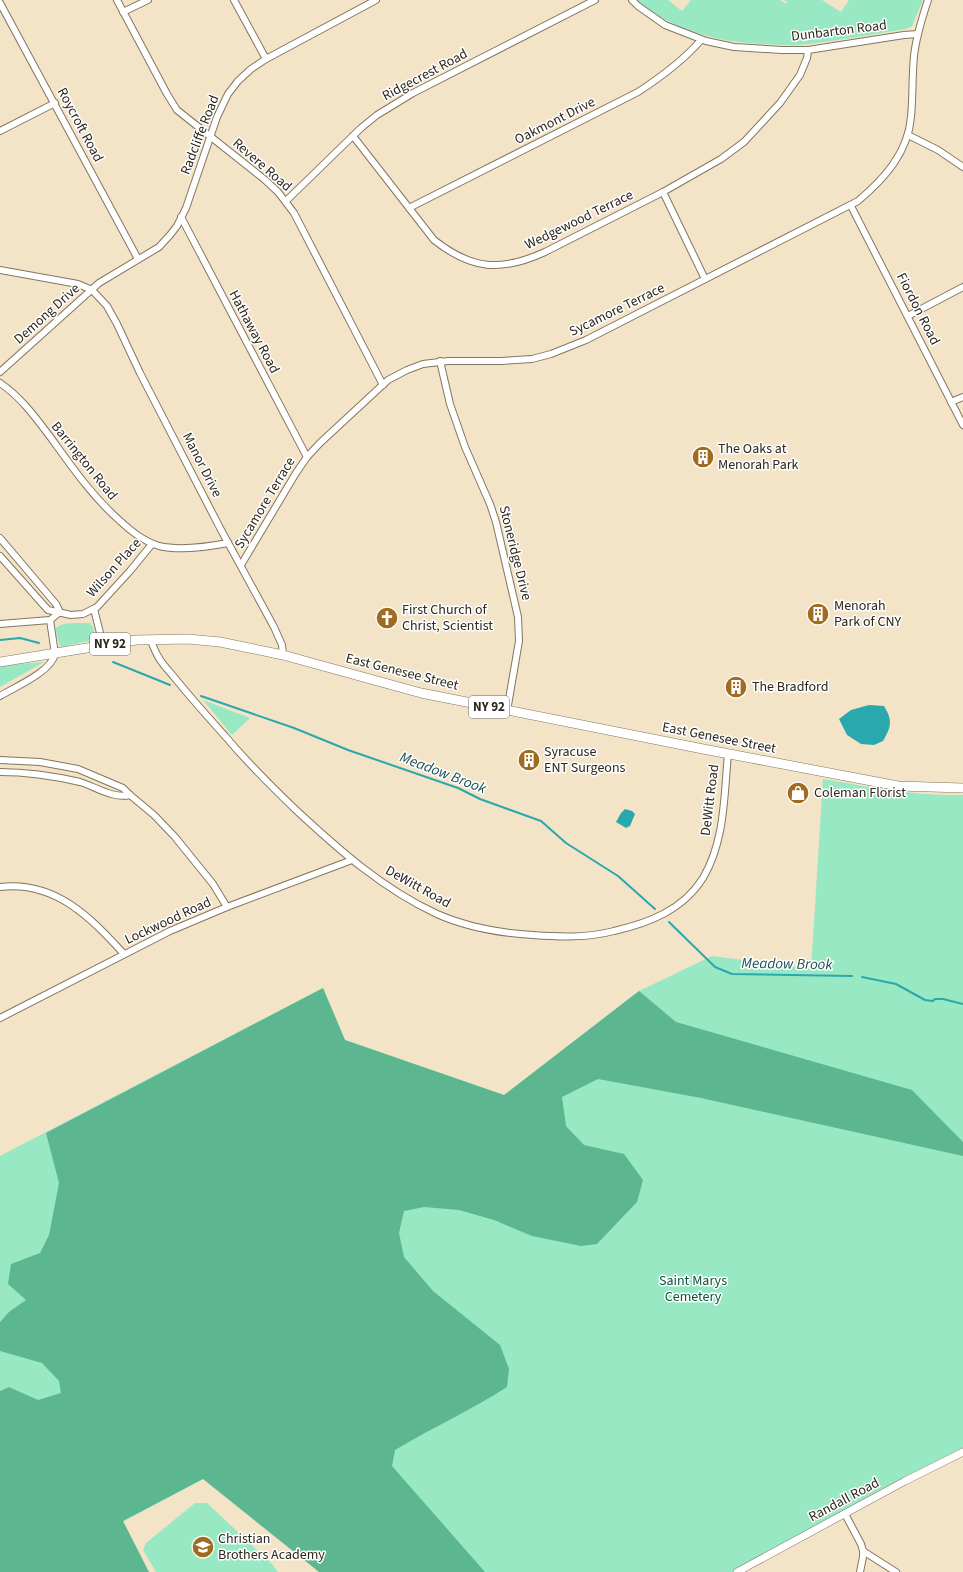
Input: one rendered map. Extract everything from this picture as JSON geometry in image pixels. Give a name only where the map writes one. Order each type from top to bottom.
[{"type":"main road","name":"East Genesee Street","points":[[0,662],[150,639],[188,639],[220,642],[283,656],[421,693],[507,711],[898,786],[963,788]]},
{"type":"street","name":"Revere Road","points":[[116,0],[177,110],[264,179],[286,201],[294,213],[383,384]]},
{"type":"street","points":[[123,12],[148,0]]},
{"type":"street","points":[[234,0],[266,59]]},
{"type":"street","name":"Radcliffe Road","points":[[92,290],[109,276],[159,247],[177,226],[186,208],[217,117],[228,94],[238,81],[251,69],[266,59],[376,0]]},
{"type":"street","name":"Ridgecrest Road","points":[[286,201],[308,182],[353,136],[377,115],[413,93],[595,0]]},
{"type":"street","name":"Dunbarton Road","points":[[632,0],[665,25],[702,40],[734,47],[808,50],[918,34]]},
{"type":"street","name":"Sycamore Terrace","points":[[241,565],[307,457],[383,384],[407,370],[423,364],[440,361],[501,362],[532,359],[551,354],[586,340],[851,206],[877,185],[891,169],[903,148],[908,135],[911,118],[914,56],[918,34],[928,0]]},
{"type":"street","name":"Roycroft Road","points":[[0,3],[138,259]]},
{"type":"street","name":"Oakmont Drive","points":[[409,208],[638,92],[663,76],[689,54],[702,40]]},
{"type":"street","name":"Wedgewood Terrace","points":[[353,136],[434,240],[449,252],[465,260],[481,265],[508,264],[530,259],[545,252],[662,192],[721,159],[744,142],[780,103],[800,74],[807,58],[808,50]]},
{"type":"street","points":[[0,131],[55,103]]},
{"type":"street","points":[[908,135],[938,150],[963,168]]},
{"type":"street","points":[[662,192],[705,279]]},
{"type":"street","name":"Fiordon Road","points":[[851,206],[963,425]]},
{"type":"street","name":"Hathaway Road","points":[[181,217],[307,457]]},
{"type":"street","points":[[0,270],[78,284],[92,290]]},
{"type":"street","points":[[908,316],[963,287]]},
{"type":"street","name":"Demong Drive","points":[[0,372],[92,290]]},
{"type":"street","name":"Manor Drive","points":[[92,290],[107,306],[117,324],[140,373],[275,630],[282,645],[283,656]]},
{"type":"street","name":"Stoneridge Drive","points":[[440,361],[450,404],[465,446],[490,504],[496,522],[518,616],[519,648],[507,711]]},
{"type":"street","name":"Barrington Road","points":[[0,382],[18,397],[86,486],[129,530],[152,544],[168,547],[202,548],[228,543]]},
{"type":"street","points":[[952,402],[963,397]]},
{"type":"street","points":[[0,538],[56,604],[60,612]]},
{"type":"street","name":"Wilson Place","points":[[94,609],[130,571],[152,544]]},
{"type":"street","points":[[0,556],[48,610],[71,615],[84,614],[94,609],[103,645]]},
{"type":"street","points":[[0,624],[50,620],[60,612]]},
{"type":"street","points":[[0,696],[48,666],[54,658],[55,654],[50,620]]},
{"type":"street","name":"DeWitt Road","points":[[150,639],[158,658],[251,766],[315,828],[352,860],[401,895],[439,915],[474,926],[510,933],[583,937],[628,928],[657,918],[673,909],[697,886],[714,854],[721,828],[728,754]]},
{"type":"street","points":[[0,760],[40,762],[78,769],[123,788],[175,836],[213,884],[227,907]]},
{"type":"street","points":[[0,772],[51,776],[80,783],[121,797],[130,795]]},
{"type":"street","name":"Lockwood Road","points":[[0,1018],[170,931],[227,907],[352,860]]},
{"type":"street","points":[[0,887],[27,887],[37,889],[75,906],[97,925],[124,954]]},
{"type":"street","name":"Randall Road","points":[[737,1572],[905,1481],[963,1452]]},
{"type":"street","points":[[845,1514],[861,1544],[863,1551],[860,1572]]},
{"type":"street","points":[[863,1551],[896,1572]]},
{"type":"green space","points":[[637,0],[668,0],[682,11],[691,0],[780,0],[786,4],[787,2],[784,0],[822,0],[841,12],[849,0],[923,0],[912,26],[906,29],[803,45],[775,45],[729,41],[696,33],[665,20]]},
{"type":"green space","points":[[71,623],[90,623],[93,627],[95,636],[92,640],[60,646],[55,629],[60,625]]},
{"type":"green space","points":[[44,662],[0,687],[0,666]]},
{"type":"green space","points":[[203,700],[250,718],[232,735]]},
{"type":"green space","name":"Saint Marys Cemetery","points":[[823,779],[875,788],[927,794],[963,795],[963,1452],[737,1572],[387,1572],[263,1447],[111,1528],[9,1387],[0,1391],[0,1156],[323,988],[345,1040],[504,1095],[639,991],[712,956],[811,969]]},
{"type":"green space","points":[[323,988],[345,1040],[504,1095],[639,991],[676,1022],[912,1090],[963,1142],[963,1156],[701,1098],[598,1079],[562,1097],[566,1126],[584,1145],[624,1154],[643,1180],[637,1202],[597,1244],[581,1246],[532,1236],[494,1220],[459,1210],[424,1207],[404,1211],[399,1233],[404,1257],[433,1291],[500,1345],[509,1369],[507,1387],[395,1450],[392,1466],[485,1572],[319,1572],[203,1479],[123,1521],[149,1572],[0,1572],[0,1391],[9,1387],[38,1400],[61,1393],[59,1381],[42,1363],[0,1351],[0,1322],[9,1312],[26,1300],[8,1284],[11,1264],[40,1253],[49,1235],[59,1183],[46,1133]]},
{"type":"green space","name":"Christian Brothers Academy","points":[[195,1503],[207,1503],[273,1565],[278,1572],[156,1572],[143,1550],[146,1543]]},
{"type":"water","points":[[869,705],[884,706],[890,720],[888,732],[883,741],[874,745],[861,744],[847,735],[839,719],[851,710]]},
{"type":"water","points":[[625,809],[632,811],[635,814],[630,826],[626,828],[616,822]]},
{"type":"waterway","name":"Meadow Brook","points":[[0,640],[20,638],[39,643]]},
{"type":"waterway","name":"Meadow Brook","points":[[113,662],[170,685]]},
{"type":"waterway","name":"Meadow Brook","points":[[201,696],[294,728],[348,750],[458,788],[480,799],[541,821],[566,843],[618,876],[655,909]]},
{"type":"waterway","name":"Meadow Brook","points":[[669,922],[715,967],[732,974],[852,976]]},
{"type":"waterway","name":"Meadow Brook","points":[[862,977],[896,984],[925,1000],[933,1001],[935,999],[943,999],[963,1004]]},
{"type":"place","name":"The Oaks at Menorah Park","points":[[703,457]]},
{"type":"place","name":"Menorah Park of CNY","points":[[818,614]]},
{"type":"place","name":"First Church of Christ, Scientist","points":[[387,618]]},
{"type":"place","name":"The Bradford","points":[[736,687]]},
{"type":"place","name":"Syracuse ENT Surgeons","points":[[529,760]]},
{"type":"place","name":"Coleman Florist","points":[[798,793]]},
{"type":"place","name":"Christian Brothers Academy","points":[[203,1547]]}]
